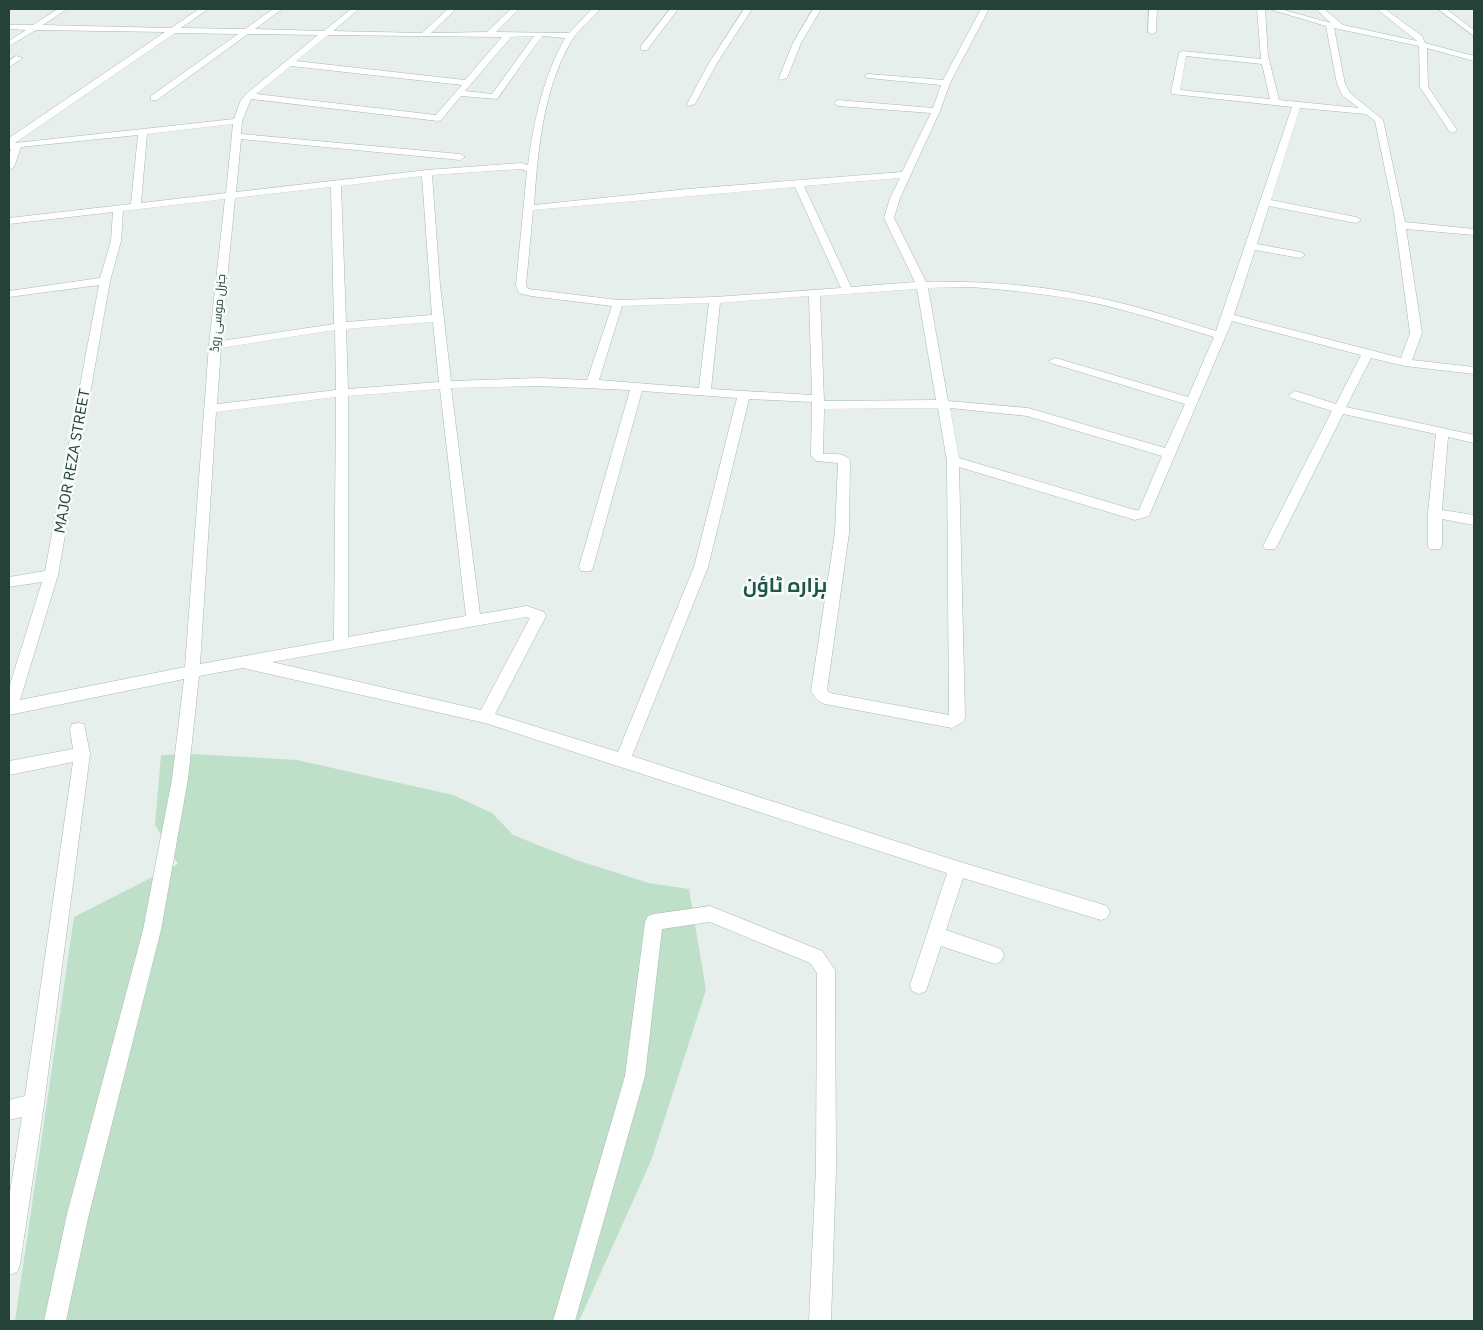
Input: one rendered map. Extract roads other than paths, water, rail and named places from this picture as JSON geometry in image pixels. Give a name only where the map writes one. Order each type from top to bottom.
[{"type":"street","points":[[9,44],[63,9]]},
{"type":"street","points":[[9,167],[11,143],[172,29],[204,9]]},
{"type":"street","points":[[154,98],[278,9]]},
{"type":"street","name":"جنرل موسیٰ روڈ","points":[[55,1321],[78,1214],[152,930],[180,779],[192,672],[215,345],[238,120],[244,102],[249,96],[325,32],[356,9]]},
{"type":"street","points":[[424,35],[452,9]]},
{"type":"street","points":[[488,36],[515,9]]},
{"type":"street","points":[[596,9],[570,36],[554,69],[539,116],[528,208],[521,285],[523,291],[618,303],[715,300],[922,285],[971,284],[1030,289],[1085,298],[1138,311],[1220,336]]},
{"type":"street","points":[[644,48],[674,9]]},
{"type":"street","points":[[691,104],[713,63],[748,9]]},
{"type":"street","points":[[783,78],[797,43],[817,9]]},
{"type":"street","points":[[814,293],[818,402],[817,455],[820,458],[838,458],[844,462],[842,533],[819,691],[825,698],[952,722],[957,718],[952,461],[944,404],[922,285],[889,218],[895,198],[936,111],[946,83],[985,9]]},
{"type":"street","points":[[1152,32],[1153,9]]},
{"type":"street","points":[[1261,9],[1266,62],[1275,102]]},
{"type":"street","points":[[1272,9],[1305,20],[1395,38],[1474,59]]},
{"type":"street","points":[[1320,9],[1341,27]]},
{"type":"street","points":[[1381,9],[1419,38],[1424,46],[1424,87],[1453,130]]},
{"type":"street","points":[[1442,9],[1474,34]]},
{"type":"street","points":[[1330,25],[1341,84],[1346,94],[1379,120],[1401,225],[1416,333],[1405,363]]},
{"type":"street","points":[[9,27],[488,36],[540,34],[570,36]]},
{"type":"street","points":[[461,93],[494,97],[540,34]]},
{"type":"street","points":[[249,96],[438,118],[508,35]]},
{"type":"street","points":[[1266,62],[1183,53],[1175,92],[1369,112]]},
{"type":"street","points":[[9,56],[19,58],[9,65]]},
{"type":"street","points":[[288,63],[469,83]]},
{"type":"street","points":[[868,76],[946,83]]},
{"type":"street","points":[[838,103],[936,111]]},
{"type":"street","points":[[952,461],[1135,515],[1144,513],[1228,317],[1296,104]]},
{"type":"street","points":[[11,143],[238,120]]},
{"type":"street","points":[[136,206],[143,130]]},
{"type":"street","points":[[237,136],[460,157]]},
{"type":"street","points":[[9,221],[427,173],[508,165],[532,169]]},
{"type":"street","points":[[427,173],[430,240],[438,318],[474,620]]},
{"type":"street","points":[[528,208],[798,183],[906,176]]},
{"type":"street","points":[[798,183],[847,290]]},
{"type":"street","points":[[336,184],[342,394],[341,643]]},
{"type":"street","points":[[1265,202],[1356,220]]},
{"type":"street","name":"MAJOR REZA STREET","points":[[9,709],[51,575],[105,281],[116,241],[118,208]]},
{"type":"street","points":[[1401,225],[1474,232]]},
{"type":"street","points":[[1251,246],[1300,255]]},
{"type":"street","points":[[9,294],[105,281]]},
{"type":"street","points":[[705,392],[715,300]]},
{"type":"street","points":[[592,383],[618,303]]},
{"type":"street","points":[[1228,317],[1405,363],[1474,372]]},
{"type":"street","points":[[215,345],[341,326],[438,318]]},
{"type":"street","points":[[1270,546],[1367,354]]},
{"type":"street","points":[[1055,361],[1192,402]]},
{"type":"street","points":[[210,409],[270,401],[446,385],[538,382],[592,383],[818,402],[944,404],[1028,412],[1170,454]]},
{"type":"street","points":[[586,567],[637,387]]},
{"type":"street","points":[[623,760],[701,567],[744,395]]},
{"type":"street","points":[[1296,395],[1339,409],[1474,439]]},
{"type":"street","points":[[1435,546],[1435,513],[1442,432]]},
{"type":"street","points":[[1435,513],[1474,520]]},
{"type":"street","points":[[9,582],[51,575]]},
{"type":"street","points":[[9,709],[341,643],[528,611],[539,616],[485,718]]},
{"type":"street","points":[[244,662],[485,718],[623,760],[956,869],[1101,912]]},
{"type":"street","points":[[9,1264],[34,1104],[82,754],[78,729]]},
{"type":"street","points":[[9,768],[82,754]]},
{"type":"street","points":[[919,985],[956,869]]},
{"type":"street","points":[[564,1321],[635,1076],[654,922],[710,914],[816,957],[826,970],[826,1168],[820,1321]]},
{"type":"street","points":[[934,935],[995,955]]},
{"type":"street","points":[[9,1110],[34,1104]]},
{"type":"district","name":"ہزارہ ٹاؤن","points":[[785,585]]}]
